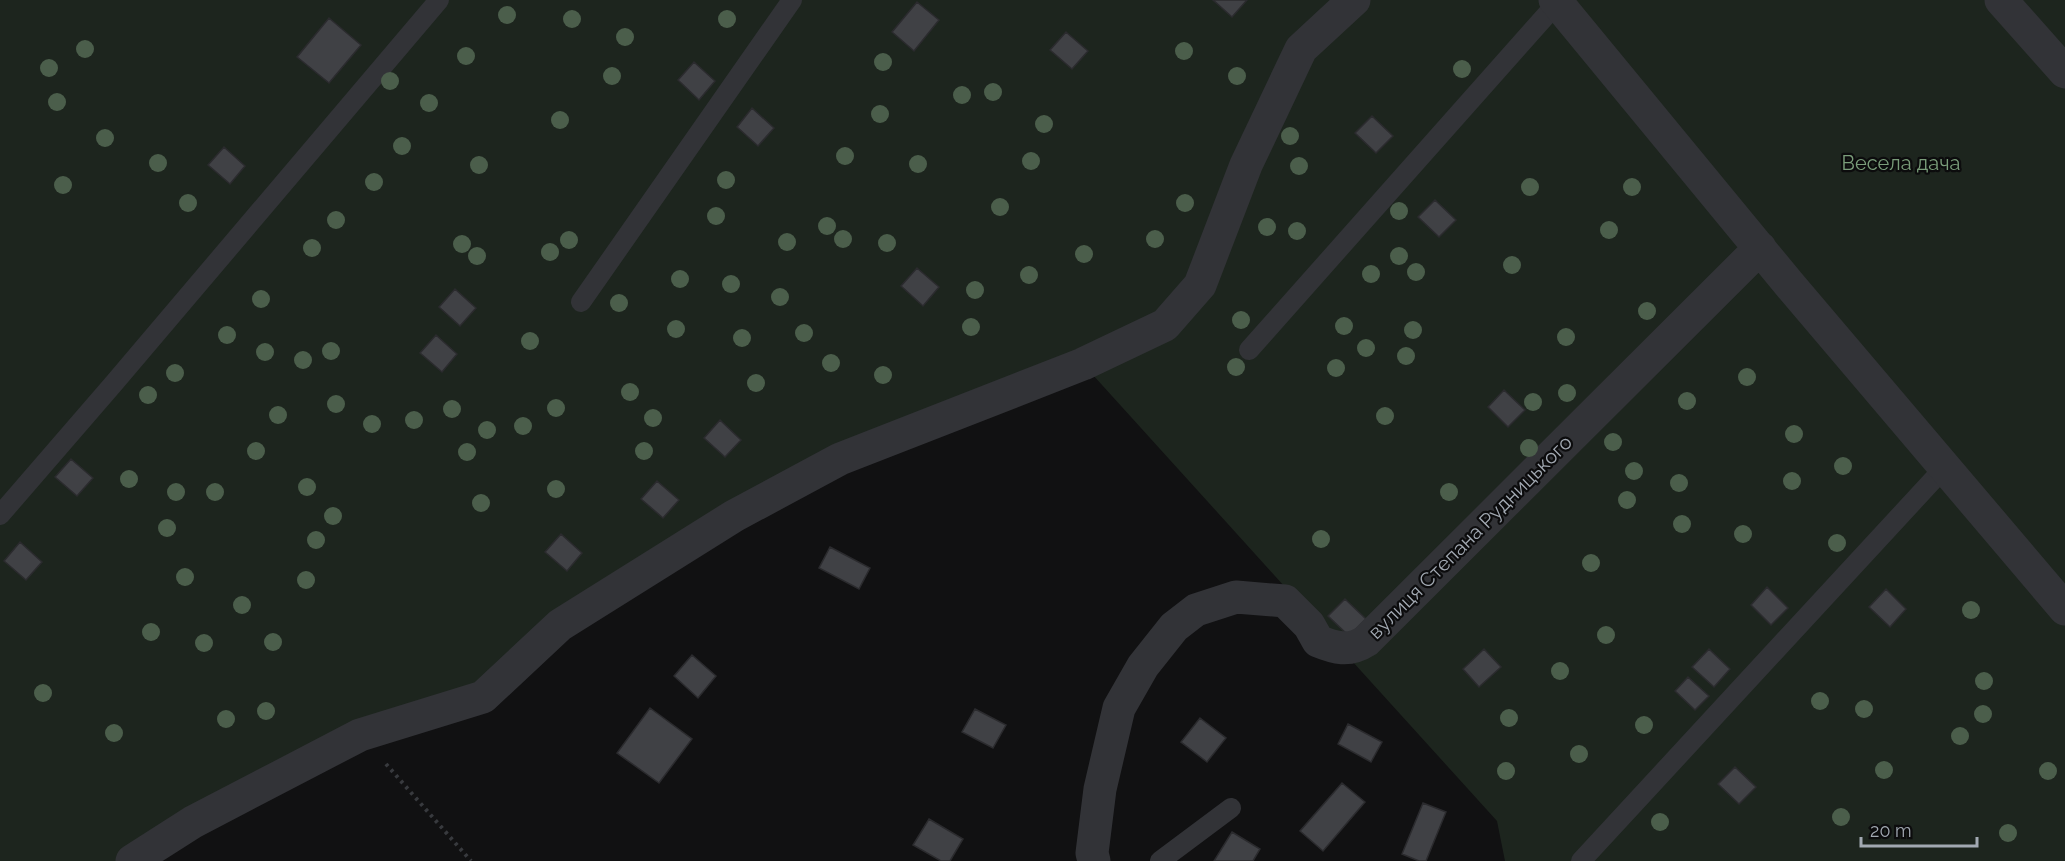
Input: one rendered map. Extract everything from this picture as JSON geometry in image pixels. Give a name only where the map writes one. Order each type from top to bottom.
[{"type":"street","points":[[132,861],[193,822],[360,735],[483,697],[560,625],[734,516],[840,459],[1083,364],[1165,325],[1200,285],[1246,165],[1301,49],[1354,0]]},
{"type":"street","points":[[2001,0],[2065,72]]},
{"type":"street","points":[[1556,2],[2065,609]]},
{"type":"street","name":"вулиця Степана Рудницького","points":[[1094,861],[1092,853],[1100,789],[1119,708],[1143,666],[1174,627],[1196,610],[1236,597],[1285,601],[1309,625],[1317,641],[1337,648],[1357,647],[1366,641],[1760,248]]},
{"type":"lane","points":[[0,515],[439,0]]},
{"type":"lane","points":[[581,302],[792,0]]},
{"type":"lane","points":[[1249,350],[1556,2]]},
{"type":"lane","points":[[1581,861],[1945,467]]},
{"type":"lane","points":[[1160,861],[1231,808]]},
{"type":"path","points":[[360,735],[471,861]]},
{"type":"green space","name":"Весела дача","points":[[0,0],[2065,0],[2065,861],[1505,861],[1497,821],[1083,364],[734,516],[483,697],[360,735],[132,861],[0,861]]},
{"type":"building","points":[[1213,0],[1247,0],[1232,17]]},
{"type":"building","points":[[917,2],[939,20],[914,51],[892,32]]},
{"type":"building","points":[[329,18],[361,45],[329,83],[297,57]]},
{"type":"building","points":[[1066,32],[1088,51],[1072,69],[1050,50]]},
{"type":"building","points":[[694,62],[715,81],[699,100],[678,80]]},
{"type":"building","points":[[752,108],[774,128],[758,146],[737,127]]},
{"type":"building","points":[[1372,116],[1393,136],[1376,153],[1355,133]]},
{"type":"building","points":[[224,147],[245,166],[230,184],[208,165]]},
{"type":"building","points":[[1435,200],[1456,220],[1439,237],[1418,217]]},
{"type":"building","points":[[917,268],[939,287],[923,306],[901,286]]},
{"type":"building","points":[[455,289],[476,308],[460,326],[439,307]]},
{"type":"building","points":[[436,335],[457,354],[442,372],[420,353]]},
{"type":"building","points":[[1504,390],[1525,410],[1508,427],[1488,407]]},
{"type":"building","points":[[720,420],[741,440],[725,457],[704,438]]},
{"type":"building","points":[[71,459],[93,478],[77,496],[55,477]]},
{"type":"building","points":[[657,481],[679,500],[663,518],[641,499]]},
{"type":"building","points":[[561,534],[582,553],[567,571],[545,552]]},
{"type":"building","points":[[20,542],[42,562],[26,580],[4,561]]},
{"type":"building","points":[[830,547],[870,568],[859,589],[819,568]]},
{"type":"building","points":[[1767,587],[1788,608],[1771,625],[1751,605]]},
{"type":"building","points":[[1886,589],[1906,609],[1890,627],[1869,607]]},
{"type":"building","points":[[1345,599],[1366,619],[1349,636],[1328,616]]},
{"type":"building","points":[[1484,649],[1501,667],[1479,687],[1463,669]]},
{"type":"building","points":[[1709,649],[1730,669],[1714,687],[1692,667]]},
{"type":"building","points":[[692,655],[716,676],[698,698],[674,676]]},
{"type":"building","points":[[1688,677],[1709,696],[1695,710],[1675,691]]},
{"type":"building","points":[[650,708],[692,739],[659,783],[617,753]]},
{"type":"building","points":[[975,709],[1006,725],[993,748],[962,732]]},
{"type":"building","points":[[1200,718],[1226,738],[1207,762],[1181,742]]},
{"type":"building","points":[[1348,724],[1382,742],[1371,762],[1338,744]]},
{"type":"building","points":[[1735,767],[1756,787],[1739,804],[1718,784]]},
{"type":"building","points":[[1342,783],[1365,802],[1323,851],[1300,831]]},
{"type":"building","points":[[1423,803],[1446,812],[1426,861],[1419,861],[1402,854]]},
{"type":"building","points":[[929,819],[963,839],[950,861],[941,861],[913,845]]},
{"type":"building","points":[[1232,832],[1260,849],[1253,861],[1214,861]]}]
